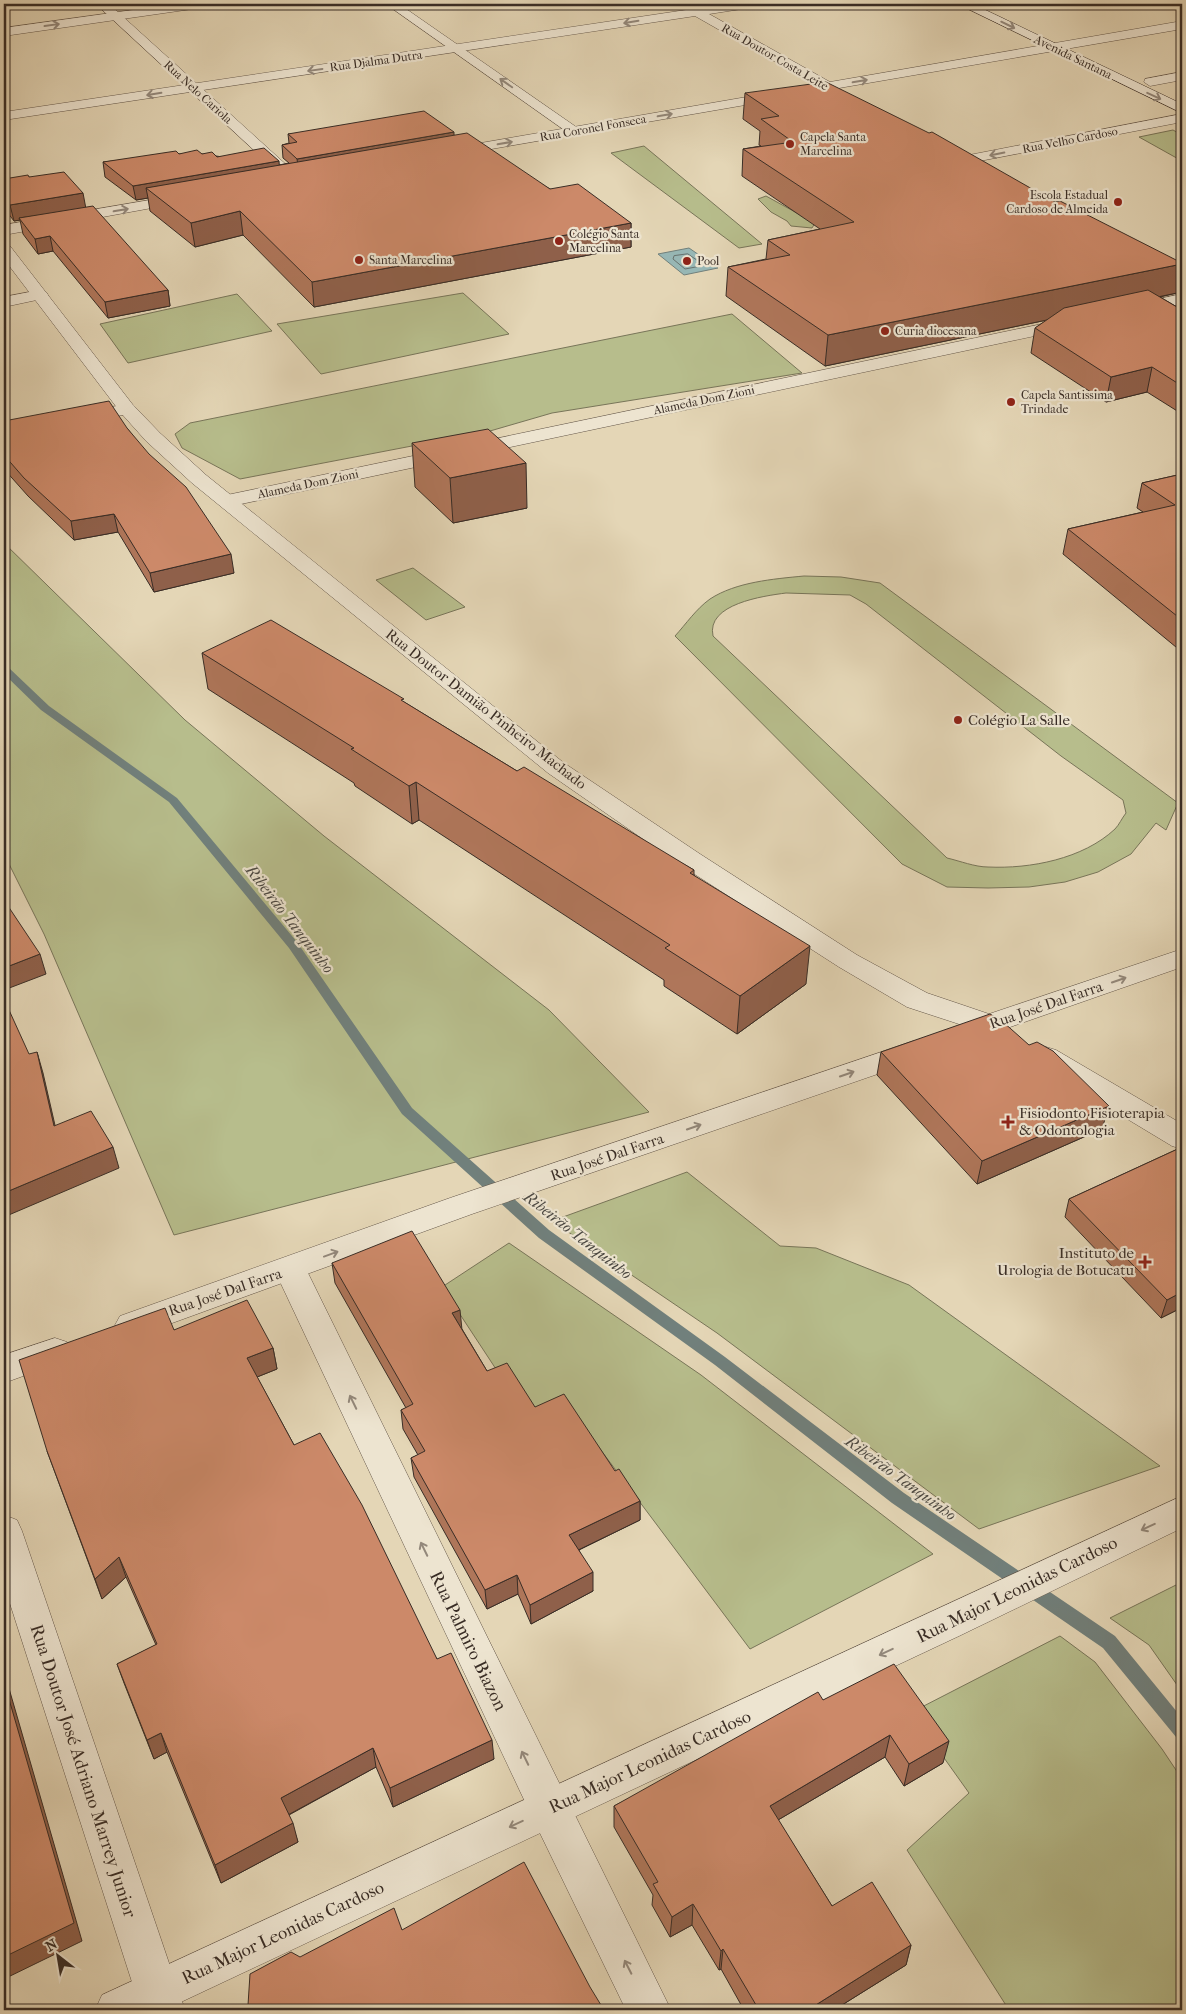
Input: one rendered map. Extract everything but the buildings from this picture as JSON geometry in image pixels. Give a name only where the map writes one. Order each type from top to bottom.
[{"type":"street","name":"Rua Nelo Cariola","points":[[102,4],[295,179],[276,183]]},
{"type":"street","points":[[4,32],[198,4]]},
{"type":"street","points":[[392,4],[575,131]]},
{"type":"street","name":"Rua Doutor Costa Leite","points":[[682,4],[844,96]]},
{"type":"street","name":"Rua Djalma Dutra","points":[[4,116],[748,4]]},
{"type":"street","name":"Avenida Santana","points":[[964,4],[1182,109]]},
{"type":"street","name":"Avenida Santana","points":[[987,4],[1182,97]]},
{"type":"street","name":"Rua Coronel Fonseca","points":[[440,154],[1182,25]]},
{"type":"street","points":[[1150,82],[1182,76]]},
{"type":"street","name":"Rua Velho Cardoso","points":[[959,161],[1182,118]]},
{"type":"street","points":[[942,152],[976,171]]},
{"type":"street","points":[[4,230],[198,196]]},
{"type":"street","name":"Rua Doutor Damião Pinheiro Machado","points":[[4,249],[127,409],[153,437],[226,501],[556,768],[691,860],[857,966],[917,1000],[990,1025],[1182,1138]]},
{"type":"street","points":[[4,302],[40,295]]},
{"type":"street","points":[[1116,313],[1182,299]]},
{"type":"street","name":"Alameda Dom Zioni","points":[[226,501],[1088,319]]},
{"type":"street","points":[[4,433],[127,409]]},
{"type":"street","name":"Rua José Dal Farra","points":[[4,1369],[290,1270],[461,1206],[565,1172],[1182,958]]},
{"type":"street","name":"Rua Palmiro Biazon","points":[[290,1270],[549,1809],[649,2010]]},
{"type":"street","name":"Rua Major Leonidas Cardoso","points":[[117,2010],[160,2001],[549,1809],[946,1624],[1182,1511]]},
{"type":"street","name":"Rua Doutor José Adriano Marrey Junior","points":[[4,1531],[160,2001]]},
{"type":"green space","points":[[1173,130],[1182,135],[1182,161],[1139,137]]},
{"type":"green space","points":[[644,146],[762,244],[739,248],[611,153]]},
{"type":"green space","points":[[766,196],[815,223],[812,228],[791,226],[787,221],[771,212],[758,199]]},
{"type":"green space","points":[[463,293],[509,334],[321,374],[277,324]]},
{"type":"green space","points":[[237,294],[272,331],[128,363],[100,324]]},
{"type":"green space","points":[[732,314],[802,373],[552,413],[490,431],[240,479],[182,448],[175,434],[190,423]]},
{"type":"green space","points":[[4,543],[185,720],[324,836],[549,1010],[649,1112],[174,1235],[44,934],[4,854]]},
{"type":"green space","points":[[413,568],[465,607],[426,620],[376,580]]},
{"type":"green space","points":[[804,576],[841,577],[880,583],[1178,803],[1166,830],[1156,823],[1131,854],[1098,872],[1065,882],[1029,887],[947,887],[902,864],[675,636],[700,607],[720,593],[755,582]],"holes":[[[786,593],[850,595],[866,604],[1061,756],[1123,800],[1126,813],[1116,827],[1088,848],[1072,855],[1038,864],[983,867],[947,858],[713,636],[713,625],[718,616],[727,609],[751,599]]]},
{"type":"green space","points":[[687,1172],[780,1246],[816,1248],[909,1285],[1160,1466],[979,1529],[717,1333],[552,1221]]},
{"type":"green space","points":[[509,1243],[701,1375],[933,1554],[750,1649],[579,1421],[538,1433],[442,1287]]},
{"type":"green space","points":[[1182,1582],[1182,1692],[1149,1645],[1110,1618]]},
{"type":"green space","points":[[1060,1636],[1095,1662],[1162,1749],[1182,1779],[1182,2010],[1009,2010],[907,1850],[969,1793],[927,1734],[914,1711]]},
{"type":"water","name":"Pool","points":[[689,248],[718,268],[684,275],[658,254]]},
{"type":"waterway","name":"Ribeirão Tanquinho","points":[[4,669],[45,708],[173,800],[293,945],[407,1111],[544,1234],[720,1361],[898,1498],[1109,1642],[1182,1731]]},
{"type":"place","name":"Capela Santa Marcelina","points":[[790,144]]},
{"type":"place","name":"Escola Estadual Cardoso de Almeida","points":[[1118,202]]},
{"type":"place","name":"Colégio Santa Marcelina","points":[[559,241]]},
{"type":"place","name":"Santa Marcelina","points":[[359,260]]},
{"type":"place","name":"Pool","points":[[687,261]]},
{"type":"place","name":"Curia diocesana","points":[[885,331]]},
{"type":"place","name":"Capela Santissima Trindade","points":[[1011,402]]},
{"type":"place","name":"Colégio La Salle","points":[[958,720]]},
{"type":"place","name":"Fisiodonto Fisioterapia & Odontologia","points":[[1008,1122]]},
{"type":"place","name":"Instituto de Urologia de Botucatu","points":[[1145,1262]]}]
